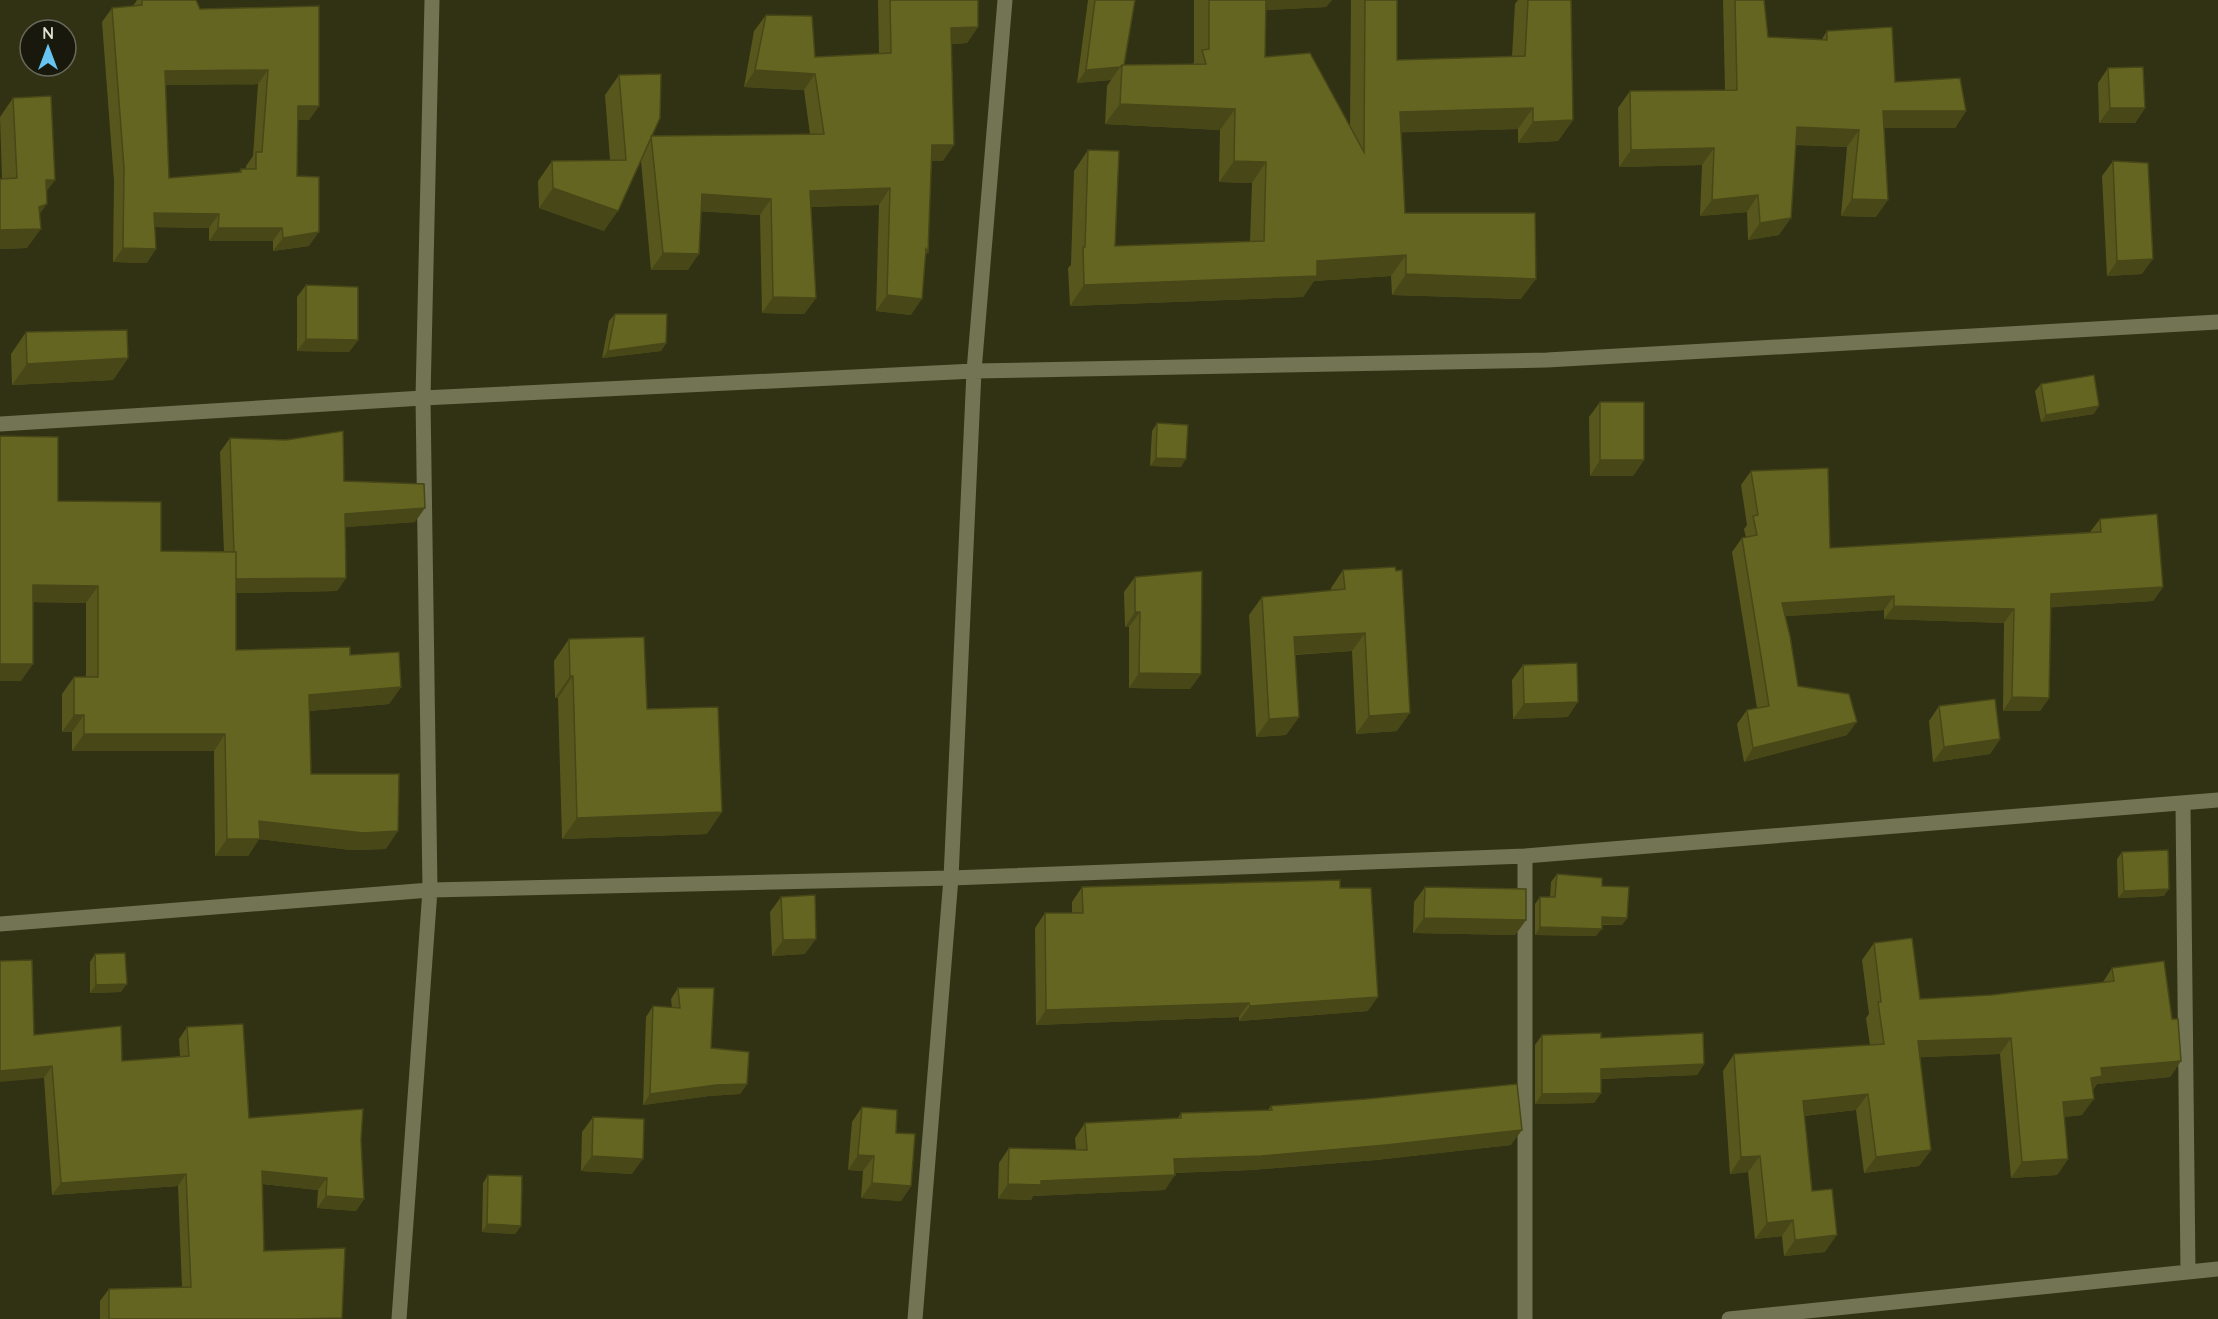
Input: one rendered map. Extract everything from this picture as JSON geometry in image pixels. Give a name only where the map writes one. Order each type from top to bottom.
[{"type":"street","points":[[399,1319],[430,890],[423,398],[432,0]]},
{"type":"street","points":[[915,1319],[951,878],[974,371],[1005,0]]},
{"type":"street","points":[[0,424],[423,398],[974,371],[1546,360],[2218,322]]},
{"type":"street","points":[[0,924],[430,890],[951,878],[1525,856],[2183,805],[2218,800]]},
{"type":"street","points":[[2183,805],[2188,1272]]},
{"type":"street","points":[[1525,856],[1525,1319]]},
{"type":"street","points":[[1728,1319],[2218,1269]]},
{"type":"building","points":[[142,0],[196,0],[200,9],[319,6],[319,106],[298,106],[297,176],[319,177],[319,232],[283,238],[282,228],[218,228],[219,214],[154,213],[156,249],[123,248],[124,168],[112,8],[142,5]],"holes":[[[268,70],[262,152],[256,152],[256,169],[169,178],[165,71]]]},
{"type":"building","points":[[890,0],[978,0],[978,27],[951,28],[954,145],[932,145],[928,252],[926,249],[922,299],[887,295],[890,188],[810,191],[816,298],[773,297],[771,199],[702,194],[699,254],[663,253],[651,136],[824,134],[815,74],[755,70],[766,15],[812,16],[815,57],[891,53]]},
{"type":"building","points":[[1095,0],[1135,0],[1124,65],[1120,67],[1086,70]]},
{"type":"building","points":[[1209,0],[1266,0],[1265,57],[1310,53],[1364,152],[1365,0],[1397,0],[1397,60],[1525,56],[1528,0],[1571,0],[1573,120],[1533,122],[1533,108],[1400,112],[1405,213],[1535,213],[1536,279],[1406,274],[1406,255],[1317,261],[1317,276],[1084,285],[1083,247],[1085,247],[1088,150],[1119,151],[1115,246],[1264,241],[1266,162],[1234,161],[1235,109],[1120,104],[1122,65],[1206,64],[1202,50],[1209,49]]},
{"type":"building","points":[[1735,0],[1764,0],[1768,37],[1827,40],[1827,31],[1892,27],[1895,82],[1960,78],[1966,111],[1883,111],[1888,200],[1852,199],[1859,130],[1797,127],[1791,218],[1760,223],[1758,195],[1712,200],[1714,148],[1631,150],[1630,91],[1737,90]]},
{"type":"building","points":[[2143,67],[2145,108],[2110,108],[2108,68]]},
{"type":"building","points":[[661,74],[660,118],[618,211],[553,188],[552,161],[626,160],[619,75]]},
{"type":"building","points":[[51,96],[55,180],[46,180],[47,204],[39,207],[41,229],[0,230],[0,179],[17,178],[13,98]]},
{"type":"building","points":[[2113,161],[2148,163],[2153,259],[2117,261]]},
{"type":"building","points":[[306,285],[358,287],[358,340],[306,339]]},
{"type":"building","points":[[615,314],[667,314],[666,343],[608,351]]},
{"type":"building","points":[[127,330],[128,358],[27,364],[26,332]]},
{"type":"building","points":[[2094,375],[2099,406],[2046,415],[2041,384]]},
{"type":"building","points":[[1600,402],[1644,402],[1644,460],[1600,460]]},
{"type":"building","points":[[1157,423],[1188,425],[1186,459],[1156,458]]},
{"type":"building","points":[[343,431],[344,481],[424,484],[425,508],[345,514],[346,578],[236,579],[230,438],[286,440]]},
{"type":"building","points":[[0,436],[58,437],[58,501],[161,502],[161,551],[236,552],[236,650],[350,647],[350,655],[399,652],[401,687],[309,695],[311,774],[399,774],[398,831],[363,833],[259,821],[260,839],[227,839],[225,734],[84,734],[84,715],[74,715],[74,677],[98,677],[98,586],[33,585],[33,664],[0,664]]},
{"type":"building","points":[[1828,468],[1830,548],[2101,532],[2100,519],[2157,514],[2163,587],[2051,594],[2049,698],[2012,697],[2014,609],[1894,606],[1894,596],[1782,603],[1798,686],[1849,694],[1857,722],[1753,748],[1747,710],[1769,706],[1742,538],[1757,535],[1753,516],[1758,515],[1751,471]]},
{"type":"building","points":[[1395,567],[1396,571],[1402,570],[1410,713],[1369,716],[1365,633],[1294,637],[1299,717],[1269,719],[1262,597],[1345,589],[1343,570]]},
{"type":"building","points":[[1202,571],[1201,674],[1139,673],[1140,612],[1135,612],[1135,577]]},
{"type":"building","points":[[644,637],[647,709],[718,707],[722,812],[577,818],[573,676],[570,676],[569,639]]},
{"type":"building","points":[[1577,663],[1578,702],[1524,704],[1523,665]]},
{"type":"building","points":[[1995,699],[2000,739],[1944,747],[1939,706]]},
{"type":"building","points":[[2168,850],[2169,889],[2124,891],[2122,852]]},
{"type":"building","points":[[1557,874],[1602,878],[1602,886],[1629,887],[1627,918],[1602,917],[1602,929],[1540,927],[1540,897],[1555,897]]},
{"type":"building","points":[[1340,880],[1340,888],[1371,888],[1378,997],[1250,1006],[1249,1003],[1046,1010],[1045,913],[1083,913],[1082,887]]},
{"type":"building","points":[[1425,887],[1526,889],[1526,920],[1424,918]]},
{"type":"building","points":[[815,895],[816,939],[783,940],[781,897]]},
{"type":"building","points":[[1912,938],[1920,999],[1991,995],[2114,981],[2112,968],[2164,961],[2172,1019],[2178,1019],[2181,1061],[2101,1068],[2102,1076],[2091,1078],[2094,1099],[2063,1102],[2068,1159],[2022,1162],[2011,1038],[1918,1041],[1931,1150],[1876,1157],[1868,1094],[1803,1101],[1812,1191],[1832,1189],[1837,1235],[1795,1240],[1793,1220],[1767,1223],[1760,1156],[1741,1157],[1734,1054],[1884,1044],[1878,1002],[1881,1002],[1874,943]]},
{"type":"building","points":[[125,953],[127,984],[96,985],[95,954]]},
{"type":"building","points":[[32,960],[34,1035],[121,1026],[122,1061],[189,1056],[187,1027],[243,1024],[249,1118],[363,1109],[361,1140],[364,1199],[326,1196],[327,1178],[262,1171],[264,1251],[345,1248],[342,1318],[109,1319],[109,1289],[191,1287],[186,1174],[61,1183],[52,1066],[0,1071],[0,961]]},
{"type":"building","points":[[678,988],[714,988],[711,1048],[749,1052],[747,1084],[716,1085],[650,1094],[653,1006],[680,1008]]},
{"type":"building","points":[[1601,1033],[1601,1038],[1703,1033],[1704,1064],[1601,1069],[1601,1093],[1542,1094],[1542,1035]]},
{"type":"building","points":[[1517,1084],[1522,1130],[1261,1156],[1174,1159],[1175,1175],[1041,1181],[1041,1185],[1008,1184],[1009,1148],[1087,1150],[1085,1123],[1181,1118],[1181,1113],[1272,1110],[1271,1106]]},
{"type":"building","points":[[862,1107],[897,1110],[896,1133],[915,1134],[911,1186],[872,1183],[874,1156],[858,1155]]},
{"type":"building","points":[[593,1117],[644,1119],[643,1159],[592,1156]]},
{"type":"building","points":[[488,1175],[522,1176],[521,1226],[487,1224]]}]
